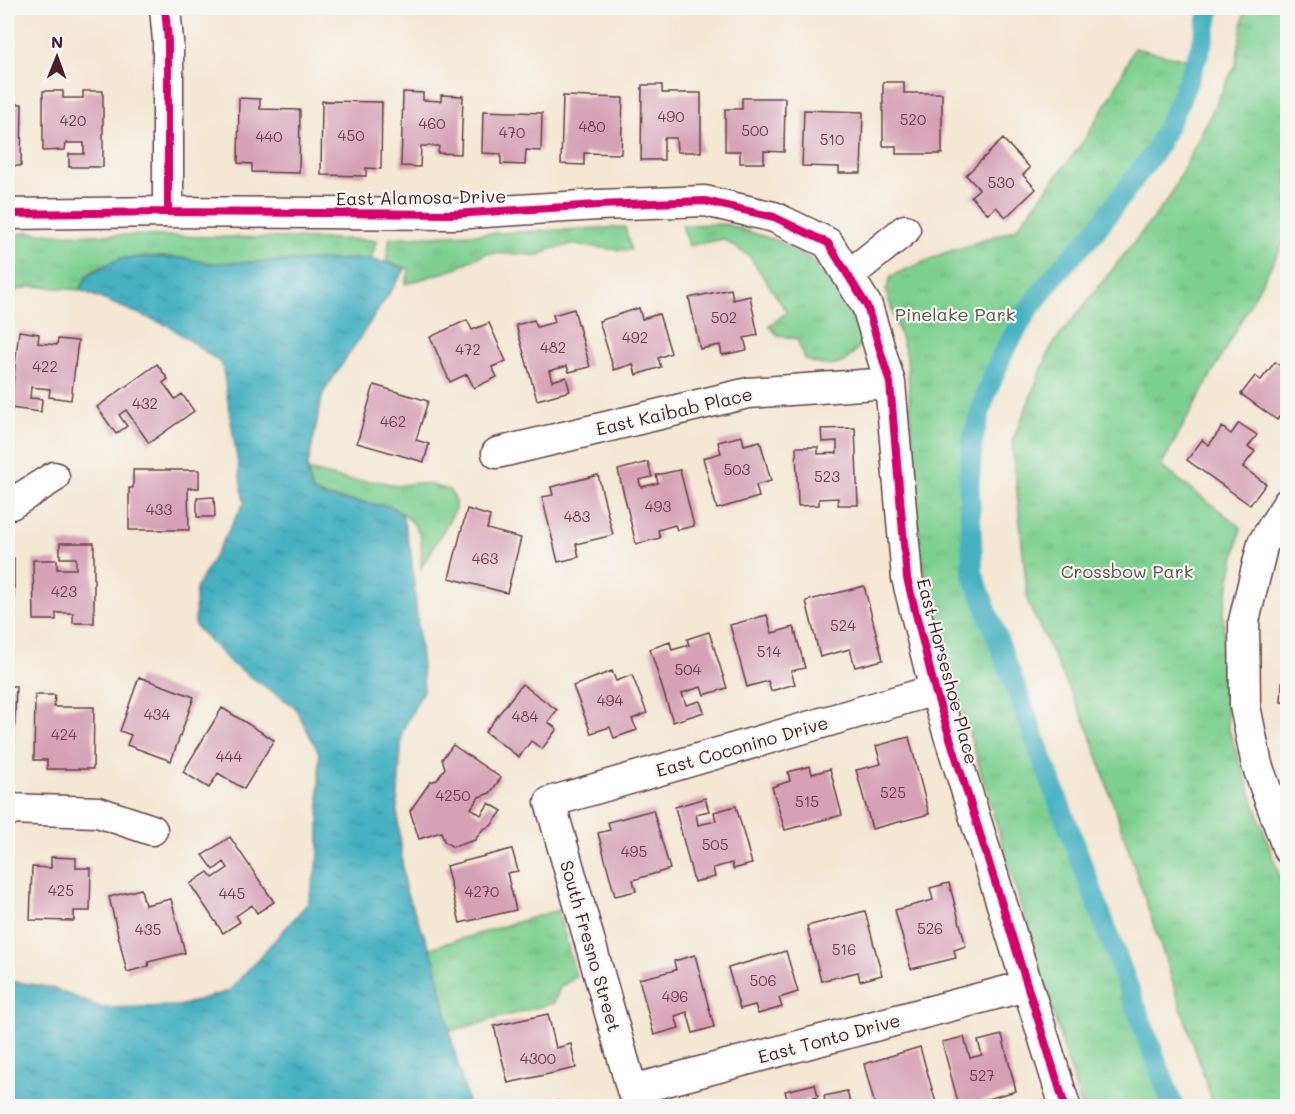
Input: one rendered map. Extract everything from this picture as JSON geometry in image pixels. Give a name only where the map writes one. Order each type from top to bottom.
[{"type":"street","points":[[165,8],[168,41],[168,212]]},
{"type":"street","name":"East Alamosa Drive","points":[[8,214],[168,212],[453,214],[705,201],[774,218],[828,243]]},
{"type":"street","points":[[848,276],[905,230]]},
{"type":"street","name":"East Horseshoe Place","points":[[828,243],[867,306],[890,383],[907,578],[935,690],[1065,1107]]},
{"type":"street","name":"East Kaibab Place","points":[[497,453],[748,393],[890,383]]},
{"type":"street","points":[[8,503],[11,504],[54,477]]},
{"type":"street","points":[[1287,503],[1263,543],[1244,621],[1245,706],[1257,765],[1275,778],[1287,849]]},
{"type":"street","name":"East Coconino Drive","points":[[550,802],[935,690]]},
{"type":"street","name":"South Fresno Street","points":[[550,802],[632,1090]]},
{"type":"street","points":[[8,809],[98,812],[152,830]]},
{"type":"street","name":"East Tonto Drive","points":[[632,1090],[1026,986]]},
{"type":"green space","name":"Crossbow Park","points":[[1245,8],[1287,8],[1287,237],[1161,466],[1241,527],[1223,613],[1228,727],[1287,898],[1287,1106],[1214,1106],[1088,728],[1028,603],[1012,442],[1051,347],[1169,198],[1236,63]]},
{"type":"green space","name":"Pinelake Park","points":[[1134,48],[1193,61],[1175,105],[1141,166],[1115,200],[1043,282],[1011,330],[986,383],[973,419],[964,474],[964,513],[972,577],[977,596],[1167,1106],[1081,1106],[926,589],[916,509],[907,357],[886,291],[891,276],[942,254],[1016,229],[1083,142],[1113,93]]},
{"type":"green space","points":[[725,224],[778,241],[810,259],[856,312],[865,338],[853,354],[840,364],[833,365],[815,363],[805,359],[797,339],[778,335],[769,326],[787,312],[750,257],[723,239],[689,246],[682,225]]},
{"type":"green space","points":[[625,227],[631,250],[574,244],[552,249],[539,255],[487,253],[458,268],[405,284],[410,269],[386,262],[390,238]]},
{"type":"green space","points":[[26,232],[377,240],[371,259],[208,263],[179,258],[131,258],[102,266],[89,274],[80,290],[32,286],[8,293],[8,236]]},
{"type":"green space","points":[[307,470],[348,480],[382,482],[397,486],[414,483],[431,485],[449,490],[455,498],[455,510],[421,568],[421,539],[412,521],[400,512],[387,507],[327,497],[313,492]]},
{"type":"green space","points":[[558,910],[576,977],[560,987],[554,1003],[450,1031],[430,948]]},
{"type":"water","points":[[121,258],[185,258],[208,263],[371,259],[406,268],[323,393],[307,470],[312,491],[324,497],[393,507],[402,515],[411,553],[424,689],[402,732],[397,809],[405,889],[435,961],[452,1042],[469,1106],[19,1106],[8,1099],[8,987],[12,981],[52,988],[102,1008],[179,1006],[229,991],[308,903],[319,857],[319,753],[295,707],[232,664],[195,626],[196,589],[244,503],[222,364],[169,326],[80,290],[88,275]]},
{"type":"building","points":[[883,82],[904,82],[904,93],[942,93],[942,154],[896,154],[896,146],[883,146]]},
{"type":"building","points":[[642,85],[662,85],[662,93],[701,93],[701,152],[677,152],[676,138],[664,138],[664,160],[641,160]]},
{"type":"building","points":[[43,91],[63,91],[63,98],[83,98],[83,91],[103,91],[103,167],[69,167],[69,154],[84,154],[84,143],[66,143],[65,150],[43,151]]},
{"type":"building","points":[[403,92],[423,93],[423,100],[441,101],[441,95],[463,96],[461,154],[438,153],[439,146],[421,146],[420,167],[401,166]]},
{"type":"building","points":[[563,96],[623,98],[621,154],[584,153],[584,165],[561,164]]},
{"type":"building","points":[[239,98],[260,99],[260,109],[300,110],[299,173],[252,172],[252,164],[238,163]]},
{"type":"building","points":[[742,98],[785,98],[784,152],[764,151],[764,163],[740,163],[740,151],[725,151],[725,109],[742,109]]},
{"type":"building","points":[[322,101],[382,102],[381,169],[366,168],[366,176],[321,175]]},
{"type":"building","points":[[8,104],[22,104],[21,166],[8,166]]},
{"type":"building","points":[[804,110],[863,112],[861,173],[839,173],[839,167],[802,166]]},
{"type":"building","points":[[483,111],[542,113],[541,151],[526,150],[525,165],[501,164],[501,154],[482,153]]},
{"type":"building","points":[[1003,139],[1030,168],[1023,175],[1036,189],[1006,217],[996,207],[988,214],[971,196],[979,189],[966,175]]},
{"type":"building","points":[[731,289],[733,300],[750,296],[758,335],[744,338],[747,350],[722,355],[720,345],[700,349],[689,298]]},
{"type":"building","points":[[639,308],[642,319],[659,314],[671,353],[658,358],[661,367],[636,375],[633,364],[614,370],[599,321]]},
{"type":"building","points":[[574,309],[590,367],[569,372],[567,366],[549,371],[552,381],[566,377],[570,391],[537,400],[516,325],[534,320],[537,327],[555,322],[553,315]]},
{"type":"building","points":[[467,320],[472,330],[489,323],[506,361],[492,367],[497,377],[474,388],[467,374],[450,382],[430,337]]},
{"type":"building","points":[[19,331],[39,334],[38,343],[57,345],[58,339],[78,341],[71,400],[49,397],[50,389],[31,387],[30,398],[42,399],[41,412],[10,408]]},
{"type":"building","points":[[1275,362],[1288,371],[1288,413],[1284,410],[1277,420],[1241,394],[1255,376],[1261,380]]},
{"type":"building","points":[[157,364],[168,379],[163,383],[175,399],[182,394],[194,411],[149,443],[126,410],[119,415],[127,426],[116,434],[97,407]]},
{"type":"building","points":[[374,385],[428,401],[416,440],[429,444],[424,462],[357,443]]},
{"type":"building","points":[[1239,423],[1257,435],[1248,447],[1255,451],[1243,467],[1266,484],[1250,505],[1187,460],[1202,440],[1209,445],[1222,427],[1231,434]]},
{"type":"building","points":[[855,428],[858,505],[838,505],[838,498],[819,499],[819,505],[798,506],[796,447],[818,447],[818,454],[837,453],[837,441],[822,442],[821,429]]},
{"type":"building","points":[[742,436],[744,445],[760,441],[771,481],[756,485],[759,497],[717,509],[703,458],[721,453],[718,442]]},
{"type":"building","points":[[648,462],[652,477],[639,480],[641,487],[658,483],[656,475],[680,470],[694,526],[677,530],[675,525],[658,530],[660,538],[636,544],[618,470]]},
{"type":"building","points":[[133,470],[199,470],[199,488],[188,488],[189,530],[129,530],[129,488],[133,488]]},
{"type":"building","points":[[598,475],[613,535],[576,544],[579,557],[558,562],[542,497],[553,495],[551,487]]},
{"type":"building","points":[[214,497],[215,517],[197,517],[197,498]]},
{"type":"building","points":[[467,509],[490,516],[487,529],[521,538],[507,593],[449,578]]},
{"type":"building","points":[[60,543],[94,543],[94,623],[73,623],[73,613],[56,613],[56,620],[34,620],[33,560],[57,560],[57,569],[76,569],[76,558],[60,558]]},
{"type":"building","points":[[8,558],[14,558],[14,619],[8,619]]},
{"type":"building","points":[[864,586],[883,660],[855,667],[850,649],[820,657],[806,601]]},
{"type":"building","points":[[767,615],[772,633],[794,627],[805,668],[791,671],[795,684],[771,691],[768,681],[747,687],[730,625]]},
{"type":"building","points":[[709,632],[727,688],[704,695],[701,687],[682,693],[686,705],[700,701],[704,712],[673,722],[650,649],[670,642],[672,650],[689,645],[687,639]]},
{"type":"building","points":[[1285,643],[1288,643],[1288,671],[1283,671]]},
{"type":"building","points":[[612,671],[616,681],[632,675],[647,713],[632,719],[637,730],[614,738],[610,727],[591,733],[573,686]]},
{"type":"building","points":[[139,677],[194,697],[171,761],[127,745],[131,735],[120,731]]},
{"type":"building","points":[[1282,682],[1288,682],[1288,703],[1281,702]]},
{"type":"building","points":[[522,684],[557,710],[548,722],[557,729],[542,749],[531,741],[519,757],[485,732]]},
{"type":"building","points":[[8,686],[16,686],[13,764],[8,764]]},
{"type":"building","points":[[35,695],[55,695],[54,707],[94,707],[93,769],[47,769],[47,760],[34,760]]},
{"type":"building","points":[[222,708],[274,740],[244,789],[218,773],[209,788],[183,772]]},
{"type":"building","points":[[909,737],[929,814],[872,829],[856,770],[881,764],[876,746]]},
{"type":"building","points":[[453,745],[501,778],[490,793],[479,797],[471,808],[481,815],[489,803],[502,811],[491,826],[483,829],[475,840],[453,847],[444,841],[441,832],[419,839],[410,811],[430,782],[437,780],[445,768],[442,759]]},
{"type":"building","points":[[810,766],[812,774],[830,769],[842,815],[785,830],[772,787],[790,781],[788,772]]},
{"type":"building","points":[[705,798],[709,811],[696,814],[698,825],[716,821],[714,812],[736,806],[752,864],[733,869],[732,863],[713,868],[715,877],[694,882],[675,807]]},
{"type":"building","points":[[653,810],[670,869],[633,880],[636,891],[615,896],[598,833],[610,830],[608,822]]},
{"type":"building","points":[[230,837],[274,902],[257,913],[252,905],[236,916],[240,922],[223,933],[190,884],[208,872],[213,878],[228,868],[224,862],[214,870],[203,855]]},
{"type":"building","points":[[512,849],[518,871],[507,873],[516,910],[460,923],[446,866]]},
{"type":"building","points":[[51,857],[76,858],[76,868],[91,868],[90,911],[74,911],[74,921],[30,920],[32,867],[51,868]]},
{"type":"building","points":[[949,883],[966,946],[954,950],[956,958],[911,969],[895,910],[933,900],[930,888]]},
{"type":"building","points":[[141,889],[145,905],[171,899],[185,953],[148,962],[149,966],[127,972],[109,897]]},
{"type":"building","points":[[865,911],[882,975],[860,981],[858,972],[821,981],[807,926]]},
{"type":"building","points":[[786,951],[798,992],[779,998],[782,1007],[758,1014],[755,1005],[740,1009],[728,968]]},
{"type":"building","points":[[695,955],[714,1027],[693,1033],[687,1012],[675,1016],[679,1028],[654,1035],[639,979],[676,970],[674,961]]},
{"type":"building","points":[[548,1014],[556,1048],[571,1044],[576,1068],[508,1083],[494,1026]]},
{"type":"building","points":[[1002,1035],[1016,1091],[980,1101],[981,1106],[959,1106],[942,1042],[964,1037],[970,1058],[982,1055],[978,1041]]},
{"type":"building","points":[[920,1047],[937,1106],[875,1106],[864,1064]]},
{"type":"building","points":[[815,1084],[818,1097],[805,1100],[807,1106],[789,1106],[785,1091]]},
{"type":"building","points":[[847,1091],[851,1106],[826,1106],[824,1096]]},
{"type":"building","points":[[557,1101],[574,1106],[556,1106]]},
{"type":"building","points":[[743,1101],[745,1106],[726,1106]]},
{"type":"waterway","points":[[1173,1106],[973,574],[969,485],[972,441],[984,399],[1002,355],[1026,313],[1058,271],[1093,234],[1155,151],[1181,98],[1203,41],[1210,8]]},
{"type":"cycle path","points":[[165,8],[168,41],[168,212]]},
{"type":"cycle path","points":[[8,214],[168,212],[453,214],[705,201],[774,217],[828,243],[867,306],[890,383],[907,578],[935,690],[1065,1106]]}]
